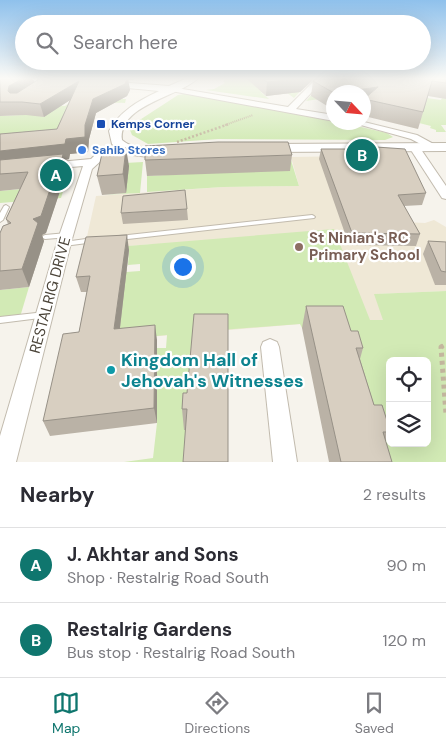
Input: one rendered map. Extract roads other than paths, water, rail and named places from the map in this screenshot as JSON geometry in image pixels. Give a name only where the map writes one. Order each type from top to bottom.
[{"type":"street","points":[[149,101],[119,121],[113,132],[116,140],[120,146],[140,151],[180,150]]},
{"type":"street","points":[[240,101],[326,116]]},
{"type":"street","points":[[291,109],[299,101]]},
{"type":"street","points":[[371,126],[419,138],[440,147]]},
{"type":"street","points":[[36,167],[92,162],[120,146]]},
{"type":"street","points":[[414,147],[446,194]]},
{"type":"street","points":[[252,148],[440,147]]},
{"type":"street","name":"RESTALRIG DRIVE","points":[[4,462],[65,240],[87,168],[92,162]]},
{"type":"street","points":[[270,347],[285,462]]},
{"type":"lane","points":[[0,220],[6,207]]},
{"type":"lane","points":[[115,238],[312,217]]},
{"type":"lane","points":[[45,237],[65,240],[105,239]]},
{"type":"lane","points":[[0,320],[45,315]]},
{"type":"place","name":"Kemps Corner","points":[[101,124]]},
{"type":"place","name":"Sahib Stores","points":[[82,150]]},
{"type":"place","name":"Restalrig Gardens","points":[[362,155]]},
{"type":"place","name":"J. Akhtar and Sons","points":[[56,175]]},
{"type":"place","name":"St Ninian's RC Primary School","points":[[299,247]]},
{"type":"place","name":"Kingdom Hall of Jehovah's Witnesses","points":[[111,370]]}]
